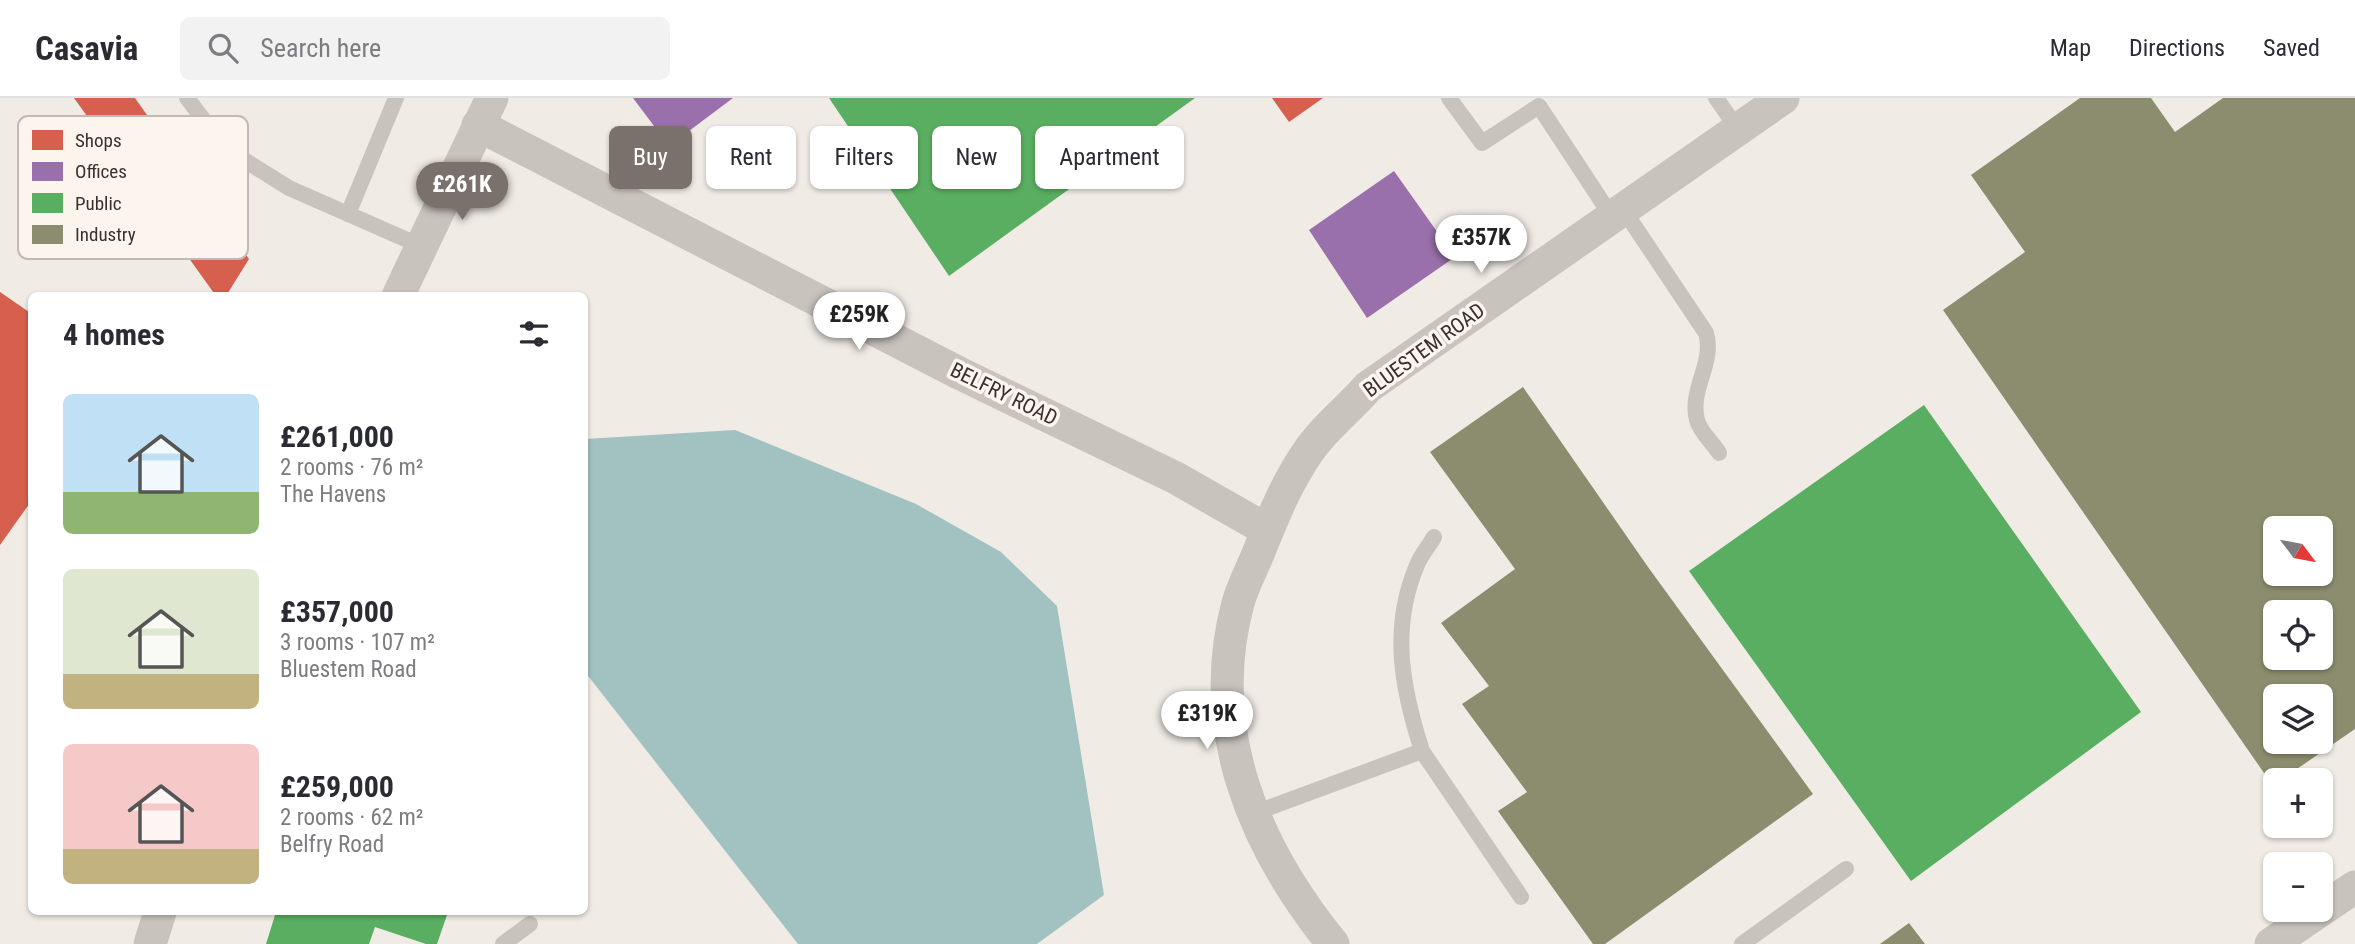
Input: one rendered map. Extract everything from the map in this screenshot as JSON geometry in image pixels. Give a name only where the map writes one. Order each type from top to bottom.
[{"type":"street","name":"BLUESTEM ROAD","points":[[1333,944],[1278,863],[1252,814],[1238,773],[1228,710],[1230,658],[1238,603],[1285,488],[1311,447],[1368,387],[1783,98]]},
{"type":"street","points":[[400,292],[485,112]]},
{"type":"street","name":"BELFRY ROAD","points":[[485,112],[959,373],[1176,478],[1267,530]]},
{"type":"street","points":[[2271,944],[2355,887]]},
{"type":"street","points":[[150,944],[159,915]]},
{"type":"lane","points":[[187,98],[201,116]]},
{"type":"lane","points":[[348,214],[396,98]]},
{"type":"lane","points":[[1450,98],[1482,143],[1539,106],[1706,333],[1710,346],[1695,400],[1698,423],[1719,453]]},
{"type":"lane","points":[[1716,98],[1737,128]]},
{"type":"lane","points":[[248,162],[289,188],[421,246]]},
{"type":"lane","points":[[1434,537],[1418,564],[1404,610],[1401,665],[1408,707],[1422,751],[1521,897]]},
{"type":"lane","points":[[1252,814],[1422,751]]},
{"type":"lane","points":[[1742,944],[1846,869]]},
{"type":"lane","points":[[503,944],[530,924]]},
{"type":"water","points":[[735,430],[916,504],[1001,552],[1057,606],[1104,895],[1037,944],[798,944],[588,676],[588,439]]},
{"type":"building: Shops","points":[[74,98],[135,98],[148,116],[87,116]]},
{"type":"building: Shops","points":[[1272,98],[1323,98],[1289,122]]},
{"type":"building: Shops","points":[[248,258],[249,259],[228,292],[213,292],[189,259]]},
{"type":"building: Shops","points":[[0,292],[28,311],[28,506],[0,545]]},
{"type":"building: Offices","points":[[633,98],[733,98],[692,129],[692,126],[654,126]]},
{"type":"building: Offices","points":[[1394,171],[1455,257],[1367,318],[1309,230]]},
{"type":"building: Public","points":[[829,98],[1195,98],[1156,126],[1035,126],[1035,189],[1069,189],[949,276],[890,189],[918,189],[918,126],[848,126]]},
{"type":"building: Public","points":[[1924,405],[2141,712],[1911,881],[1689,571]]},
{"type":"building: Public","points":[[275,915],[447,915],[437,944],[426,944],[375,927],[369,944],[266,944]]},
{"type":"building: Industry","points":[[2080,98],[2151,98],[2175,132],[2223,98],[2355,98],[2355,729],[2333,744],[2333,684],[2263,684],[2263,754],[2319,754],[2298,768],[2263,768],[2263,772],[1943,310],[2025,252],[1971,175]]},
{"type":"building: Industry","points":[[1523,387],[1648,567],[1813,794],[1605,944],[1593,944],[1498,811],[1527,792],[1462,704],[1489,686],[1441,623],[1515,569],[1430,452]]},
{"type":"building: Industry","points":[[1909,923],[1925,944],[1880,944]]}]
